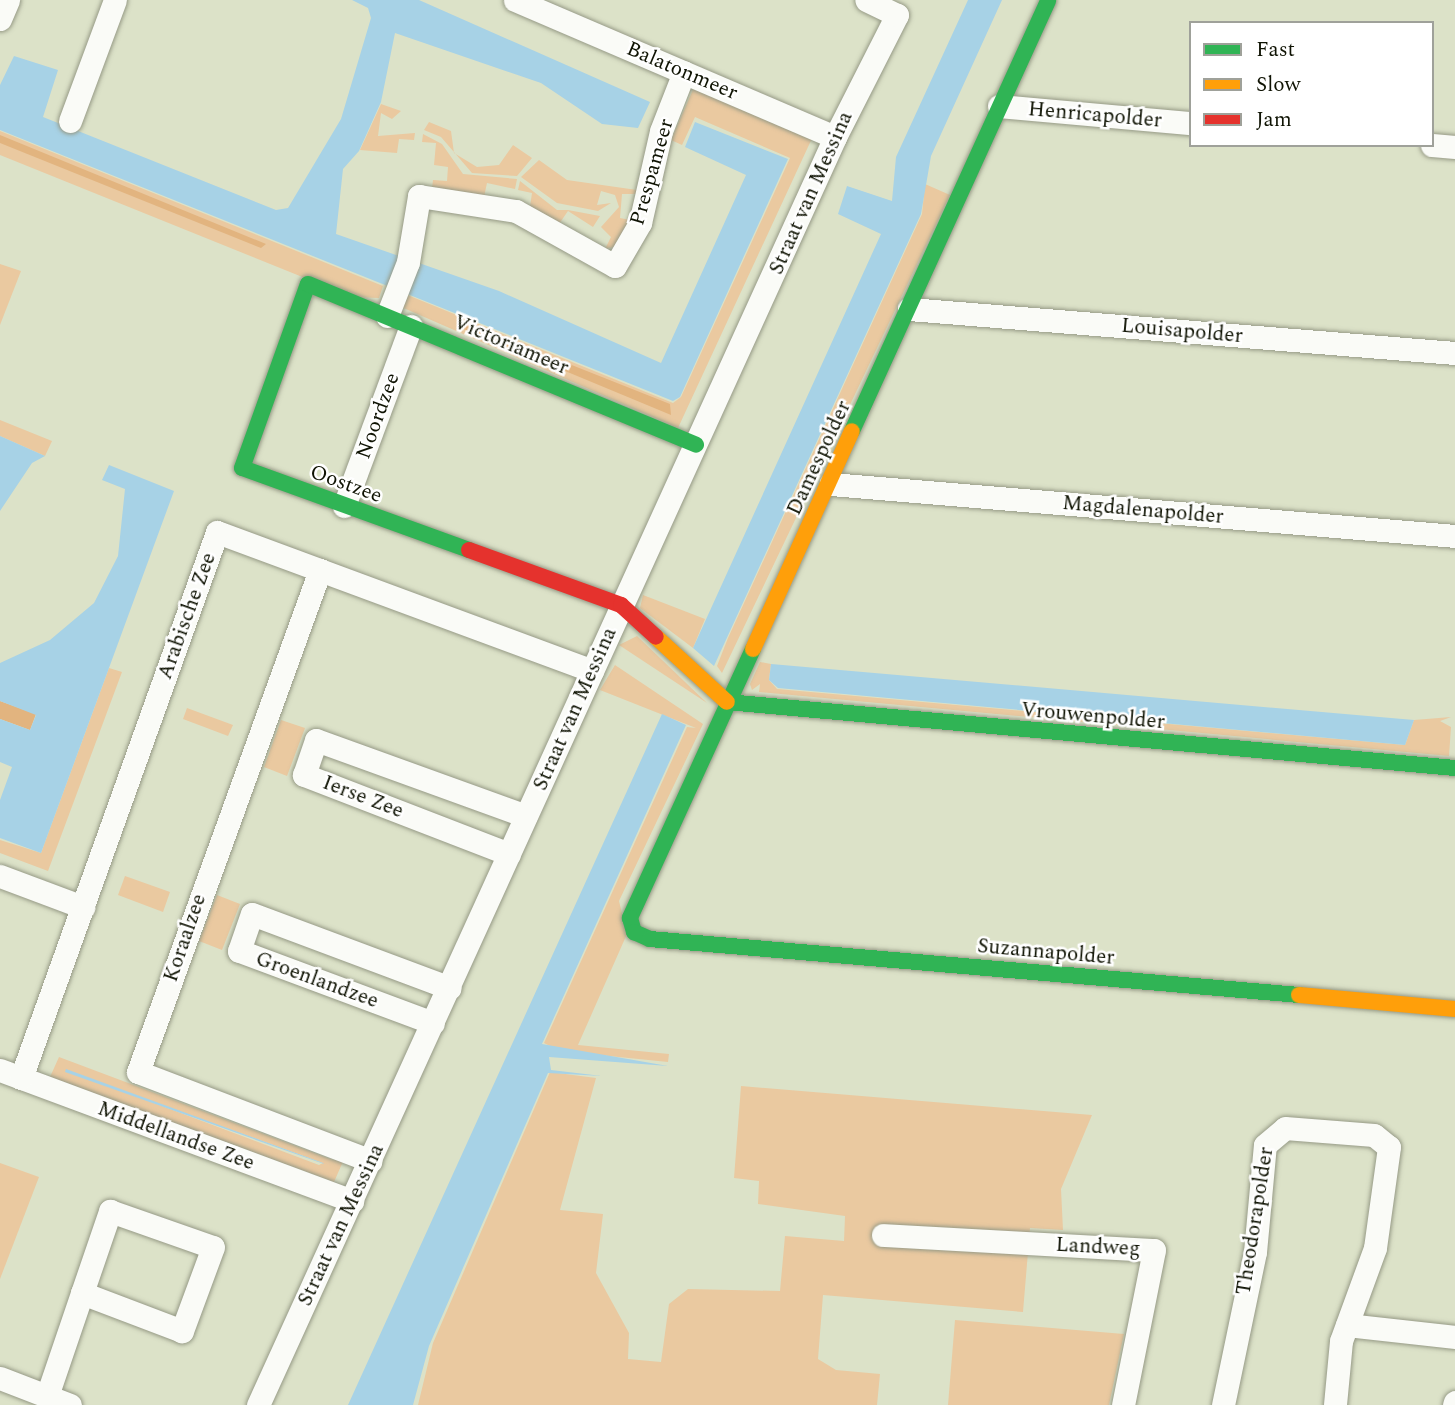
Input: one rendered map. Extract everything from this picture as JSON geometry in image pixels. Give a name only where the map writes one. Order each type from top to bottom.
[{"type":"street","points":[[0,19],[8,0]]},
{"type":"street","points":[[70,121],[115,0]]},
{"type":"street","name":"Straat van Messina","points":[[258,1405],[372,1161],[835,136],[897,15],[866,0]]},
{"type":"street","name":"Damespolder","points":[[634,932],[630,918],[727,702],[831,484],[1048,0]]},
{"type":"street","name":"Balatonmeer","points":[[525,2],[835,136]]},
{"type":"street","name":"Prespameer","points":[[389,309],[408,262],[419,195],[516,211],[615,267],[640,223],[662,131],[684,72]]},
{"type":"street","name":"Henricapolder","points":[[999,106],[1189,124]]},
{"type":"street","points":[[1434,145],[1455,147]]},
{"type":"street","name":"Victoriameer","points":[[308,284],[389,309],[411,326],[696,445]]},
{"type":"street","name":"Oostzee","points":[[308,284],[242,468],[621,605]]},
{"type":"street","name":"Louisapolder","points":[[909,309],[1455,353]]},
{"type":"street","name":"Noordzee","points":[[344,506],[411,326]]},
{"type":"street","name":"Magdalenapolder","points":[[831,484],[1455,536]]},
{"type":"street","name":"Arabische Zee","points":[[11,1074],[83,907],[217,532],[592,671]]},
{"type":"street","name":"Koraalzee","points":[[320,570],[138,1072],[372,1161]]},
{"type":"street","points":[[621,605],[727,702]]},
{"type":"street","name":"Vrouwenpolder","points":[[727,702],[1455,768]]},
{"type":"street","name":"Ierse Zee","points":[[509,854],[304,775],[316,740],[526,817]]},
{"type":"street","points":[[0,876],[83,907]]},
{"type":"street","name":"Groenlandzee","points":[[433,1023],[239,951],[252,914],[450,988]]},
{"type":"street","name":"Suzannapolder","points":[[634,932],[650,939],[1455,1009]]},
{"type":"street","name":"Middellandse Zee","points":[[11,1074],[352,1201]]},
{"type":"street","name":"Theodorapolder","points":[[1223,1405],[1255,1252],[1265,1145],[1280,1128],[1374,1135],[1390,1147],[1375,1248],[1347,1325],[1335,1405]]},
{"type":"street","points":[[36,1392],[82,1293],[110,1211],[213,1247],[182,1331],[82,1293]]},
{"type":"street","name":"Landweg","points":[[883,1236],[1154,1250],[1123,1405]]},
{"type":"street","points":[[1347,1325],[1455,1337]]},
{"type":"street","points":[[0,1378],[70,1405]]},
{"type":"shaded area","points":[[695,85],[814,134],[678,428],[399,306],[405,294],[673,403],[681,397],[790,158],[695,117],[682,145],[671,140]]},
{"type":"shaded area","points":[[381,104],[401,111],[392,119],[381,113],[378,136],[415,133],[414,140],[399,139],[397,153],[360,150]]},
{"type":"shaded area","points":[[429,122],[451,131],[454,152],[441,137],[424,130]]},
{"type":"shaded area","points":[[0,131],[383,286],[379,298],[352,297],[0,155]]},
{"type":"shaded area","points":[[423,134],[442,144],[463,174],[517,179],[515,189],[487,183],[484,197],[432,188],[433,180],[447,181],[448,167],[434,165],[436,143],[422,142]]},
{"type":"shaded area","points":[[0,135],[266,244],[261,248],[0,143]]},
{"type":"shaded area","points":[[513,145],[532,158],[517,176],[472,173],[456,154],[477,167],[499,165]]},
{"type":"shaded area","points":[[539,160],[567,180],[637,190],[640,194],[622,194],[620,218],[630,220],[614,247],[605,249],[611,237],[601,227],[619,207],[615,195],[601,191],[597,205],[611,203],[598,211],[557,203],[521,177]]},
{"type":"shaded area","points":[[520,181],[557,210],[568,210],[600,216],[593,227],[568,211],[559,224],[530,207],[532,193],[518,190]]},
{"type":"shaded area","points":[[925,184],[950,195],[722,673],[717,666],[728,638],[922,214]]},
{"type":"shaded area","points":[[0,264],[21,271],[0,325]]},
{"type":"shaded area","points":[[466,323],[670,404],[671,415],[464,329]]},
{"type":"shaded area","points":[[0,420],[52,441],[45,456],[0,436]]},
{"type":"shaded area","points":[[643,595],[705,619],[693,648],[640,608]]},
{"type":"shaded area","points":[[637,636],[707,703],[619,645]]},
{"type":"shaded area","points":[[760,662],[771,664],[769,680],[777,689],[1405,745],[1414,720],[1451,717],[1440,721],[1451,727],[1449,756],[759,692],[760,684],[752,690],[750,684]]},
{"type":"shaded area","points":[[615,665],[703,724],[619,901],[627,934],[578,1045],[669,1054],[668,1062],[560,1051],[544,1043],[687,727],[696,728],[600,690]]},
{"type":"shaded area","points":[[109,668],[122,672],[48,871],[0,853],[0,840],[41,853]]},
{"type":"shaded area","points":[[0,701],[36,714],[30,730],[0,719]]},
{"type":"shaded area","points":[[187,708],[233,725],[228,736],[183,719]]},
{"type":"shaded area","points":[[281,720],[305,728],[287,776],[264,767]]},
{"type":"shaded area","points":[[125,876],[170,892],[163,912],[118,895]]},
{"type":"shaded area","points":[[217,895],[240,904],[222,950],[199,941]]},
{"type":"shaded area","points":[[59,1057],[333,1160],[345,1157],[334,1182],[50,1077]],"holes":[[[66,1070],[323,1163],[319,1165]]]},
{"type":"shaded area","points":[[550,1072],[596,1078],[560,1210],[603,1214],[596,1273],[629,1333],[628,1359],[661,1362],[669,1304],[688,1289],[780,1291],[785,1236],[844,1241],[845,1216],[758,1204],[759,1181],[734,1178],[741,1086],[1092,1115],[1061,1189],[1063,1230],[1030,1228],[1023,1312],[823,1295],[818,1359],[836,1370],[880,1374],[877,1405],[418,1405],[433,1343]]},
{"type":"shaded area","points":[[0,1163],[39,1177],[0,1279]]},
{"type":"shaded area","points":[[955,1320],[1124,1334],[1109,1405],[948,1405]]},
{"type":"water","points":[[352,0],[419,0],[650,102],[638,128],[602,124],[541,83],[395,33],[381,102],[359,151],[343,169],[336,234],[499,291],[661,363],[746,175],[685,147],[695,122],[788,159],[680,397],[673,401],[0,130],[0,85],[14,56],[58,70],[43,117],[276,210],[288,208],[341,119],[371,18],[368,8]]},
{"type":"water","points":[[968,0],[1002,0],[931,156],[921,214],[714,666],[693,648],[881,234],[838,214],[847,186],[892,201],[896,157]]},
{"type":"water","points":[[0,436],[45,456],[32,463],[0,511]]},
{"type":"water","points":[[109,465],[174,491],[41,853],[0,838],[0,800],[12,767],[0,762],[0,719],[30,730],[36,715],[0,701],[0,663],[50,640],[94,603],[118,556],[125,489],[102,480]]},
{"type":"water","points":[[771,664],[1414,720],[1405,745],[778,688],[769,680]]},
{"type":"water","points":[[662,714],[686,725],[542,1044],[668,1066],[549,1057],[551,1070],[602,1076],[548,1073],[429,1346],[413,1405],[348,1405]]},
{"type":"water","points":[[66,1069],[323,1163],[324,1164],[65,1072]]},
{"type":"traffic: fast","points":[[852,431],[1048,0]]},
{"type":"traffic: fast","points":[[469,550],[242,468],[308,284],[696,445]]},
{"type":"traffic: fast","points":[[753,649],[630,918],[634,932],[650,939],[1299,995]]},
{"type":"traffic: fast","points":[[727,702],[1455,768]]},
{"type":"traffic: slow","points":[[753,649],[852,431]]},
{"type":"traffic: slow","points":[[656,637],[727,702]]},
{"type":"traffic: slow","points":[[1299,995],[1455,1009]]},
{"type":"traffic: jam","points":[[469,550],[621,605],[656,637]]}]
